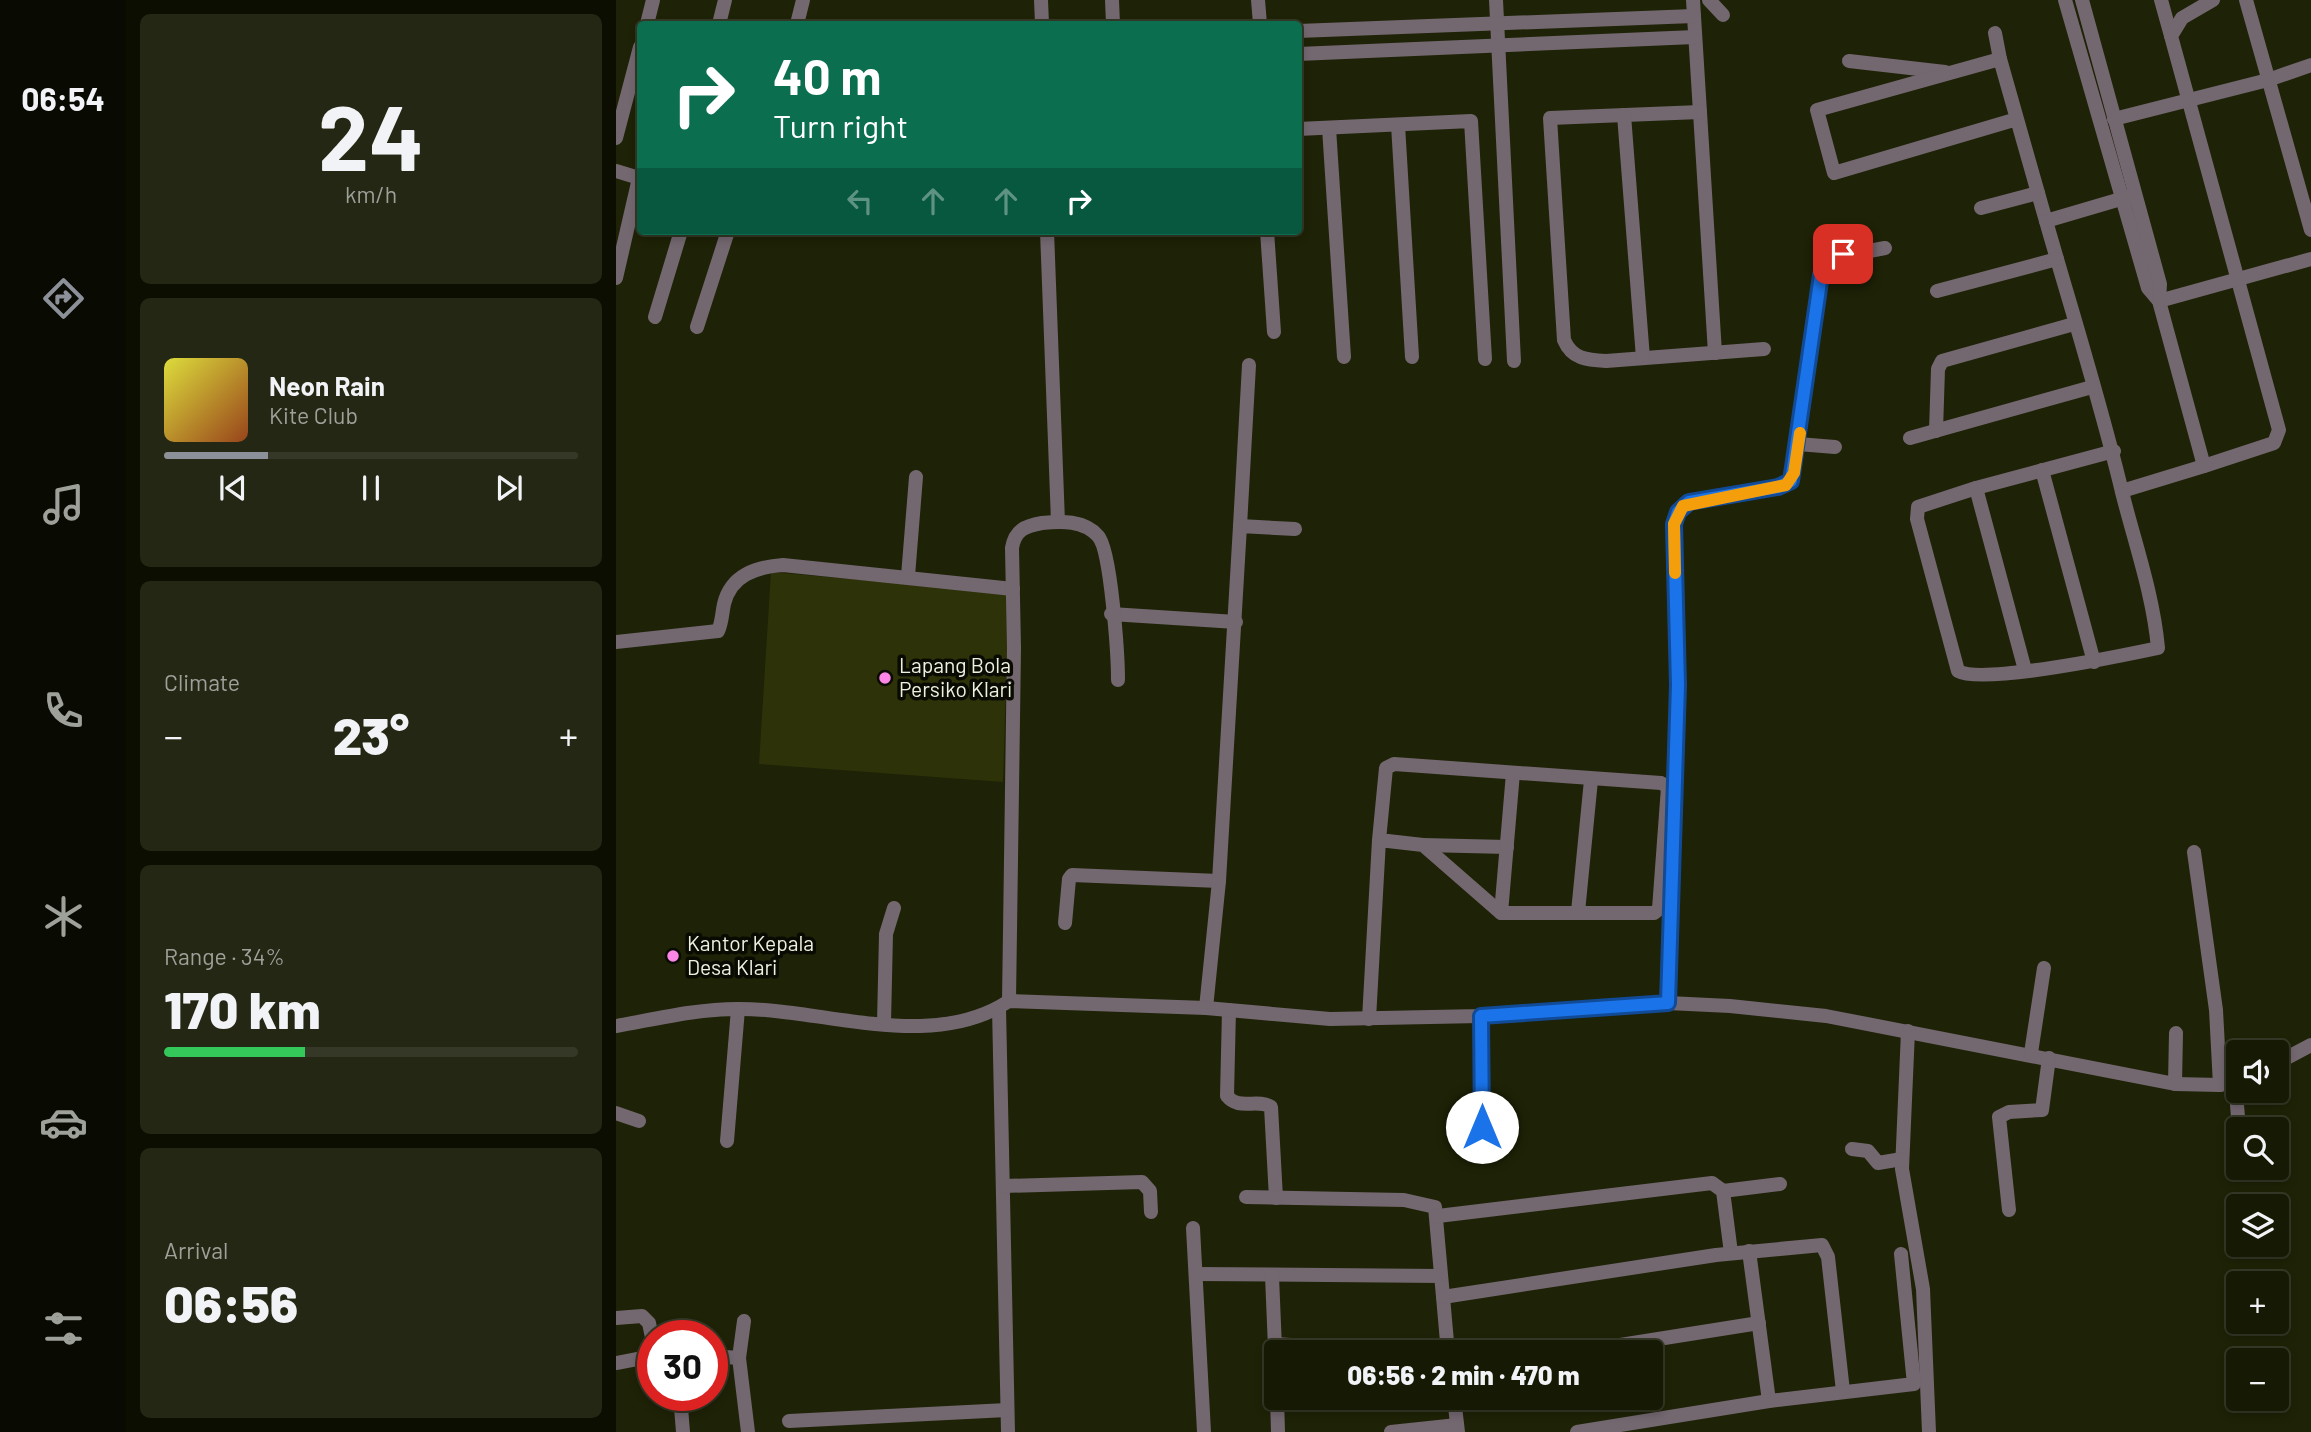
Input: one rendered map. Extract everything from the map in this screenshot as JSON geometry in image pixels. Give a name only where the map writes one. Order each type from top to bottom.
[{"type":"street","points":[[648,21],[653,0]]},
{"type":"street","points":[[720,21],[725,0]]},
{"type":"street","points":[[798,21],[803,0]]},
{"type":"street","points":[[1041,0],[1042,21]]},
{"type":"street","points":[[1112,0],[1113,21]]},
{"type":"street","points":[[1258,0],[1260,21]]},
{"type":"street","points":[[1496,0],[1514,361]]},
{"type":"street","points":[[1693,0],[1715,353]]},
{"type":"street","points":[[1709,0],[1723,15]]},
{"type":"street","points":[[2122,491],[2274,443],[2280,430],[2161,0]]},
{"type":"street","points":[[2171,36],[2182,18],[2213,0]]},
{"type":"street","points":[[2246,0],[2311,230]]},
{"type":"street","points":[[2076,6],[2113,119],[2129,196]]},
{"type":"street","points":[[2076,6],[2129,196],[2160,284],[2159,302],[2204,466]]},
{"type":"street","points":[[1302,31],[1694,16]]},
{"type":"street","points":[[1995,33],[2074,324],[2114,451],[2154,611],[2158,648],[2094,662],[2025,670],[1965,675],[1958,671],[1916,512],[1922,505],[1976,488],[2114,451]]},
{"type":"street","points":[[1302,54],[1695,37]]},
{"type":"street","points":[[616,138],[637,58]]},
{"type":"street","points":[[2000,59],[1817,110],[1834,173],[2017,119]]},
{"type":"street","points":[[1849,61],[1952,72]]},
{"type":"street","points":[[2113,119],[2268,80],[2311,65]]},
{"type":"street","points":[[1700,112],[1550,118],[1564,340],[1569,351],[1584,359],[1643,358],[1764,349]]},
{"type":"street","points":[[1624,115],[1643,358]]},
{"type":"street","points":[[1302,129],[1471,121],[1486,359]]},
{"type":"street","points":[[1398,125],[1412,357]]},
{"type":"street","points":[[1329,128],[1344,357]]},
{"type":"street","points":[[616,162],[637,169]]},
{"type":"street","points":[[616,171],[637,177]]},
{"type":"street","points":[[616,278],[637,187]]},
{"type":"street","points":[[1981,208],[2038,193]]},
{"type":"street","points":[[2046,221],[2129,196]]},
{"type":"street","points":[[655,317],[680,235]]},
{"type":"street","points":[[697,327],[727,235]]},
{"type":"street","points":[[1047,235],[1058,522]]},
{"type":"street","points":[[1267,235],[1274,332]]},
{"type":"street","points":[[1668,1003],[1672,787],[1678,685],[1674,524],[1678,512],[1689,502],[1786,485],[1794,473],[1821,275],[1832,258],[1885,248]]},
{"type":"street","points":[[1937,291],[2057,258]]},
{"type":"street","points":[[2159,302],[2311,259]]},
{"type":"street","points":[[1936,431],[1938,369],[1942,361],[2074,324]]},
{"type":"street","points":[[1206,1009],[1219,881],[1249,365]]},
{"type":"street","points":[[1910,438],[2092,387]]},
{"type":"street","points":[[1798,444],[1835,447]]},
{"type":"street","points":[[2042,470],[2094,662]]},
{"type":"street","points":[[908,576],[916,477]]},
{"type":"street","points":[[1976,488],[2025,670]]},
{"type":"street","points":[[1008,1432],[1004,1005],[1013,539],[1028,525],[1058,522],[1089,527],[1103,541],[1118,652],[1118,680]]},
{"type":"street","points":[[1240,526],[1295,529]]},
{"type":"street","points":[[616,642],[718,631],[728,590],[741,577],[760,567],[783,565],[1013,589]]},
{"type":"street","points":[[1111,614],[1236,622]]},
{"type":"street","points":[[1369,1019],[1384,772],[1391,765],[1661,783],[1672,787]]},
{"type":"street","points":[[1501,914],[1513,774]]},
{"type":"street","points":[[1578,912],[1591,780]]},
{"type":"street","points":[[1423,845],[1501,914],[1654,913],[1659,909],[1672,787]]},
{"type":"street","points":[[1379,840],[1423,845],[1507,847]]},
{"type":"street","points":[[2194,852],[2226,1056]]},
{"type":"street","points":[[1065,923],[1069,879],[1072,875],[1219,881]]},
{"type":"street","points":[[884,1023],[886,934],[894,908]]},
{"type":"street","points":[[2031,1053],[2044,968]]},
{"type":"street","points":[[616,1026],[688,1012],[738,1009],[928,1026],[962,1020],[1004,1005],[1206,1009],[1369,1019],[1481,1016],[1668,1003],[1826,1016],[2031,1053],[2175,1084],[2226,1082]]},
{"type":"street","points":[[727,1141],[738,1009]]},
{"type":"street","points":[[1228,1010],[1227,1096],[1239,1105],[1265,1103],[1271,1107],[1276,1198]]},
{"type":"street","points":[[1481,1016],[1482,1127]]},
{"type":"street","points":[[1908,1031],[1902,1159],[1905,1196],[1923,1289],[1929,1432]]},
{"type":"street","points":[[2175,1084],[2176,1033]]},
{"type":"street","points":[[2289,1057],[2311,1045]]},
{"type":"street","points":[[2009,1210],[1998,1117],[2009,1112],[2042,1110],[2049,1058]]},
{"type":"street","points":[[616,1113],[639,1121]]},
{"type":"street","points":[[1852,1149],[1868,1150],[1878,1163],[1902,1159]]},
{"type":"street","points":[[1005,1186],[1142,1182],[1150,1191],[1151,1212]]},
{"type":"street","points":[[1438,1216],[1712,1184],[1723,1191],[1780,1184]]},
{"type":"street","points":[[1723,1191],[1731,1254]]},
{"type":"street","points":[[1246,1197],[1426,1202],[1436,1207],[1447,1340]]},
{"type":"street","points":[[1193,1228],[1204,1432]]},
{"type":"street","points":[[1443,1297],[1749,1251],[1808,1244],[1822,1245],[1825,1249],[1843,1391]]},
{"type":"street","points":[[1749,1251],[1769,1401]]},
{"type":"street","points":[[1577,1432],[1613,1430],[1769,1401],[1914,1384],[1901,1254]]},
{"type":"street","points":[[1196,1275],[1440,1276]]},
{"type":"street","points":[[1272,1276],[1275,1340]]},
{"type":"street","points":[[616,1318],[642,1316],[646,1320]]},
{"type":"street","points":[[744,1321],[739,1358],[748,1432]]},
{"type":"street","points":[[1652,1340],[1759,1323]]},
{"type":"street","points":[[728,1357],[739,1358]]},
{"type":"street","points":[[616,1363],[637,1359]]},
{"type":"street","points":[[789,1421],[1007,1410]]},
{"type":"street","points":[[1277,1410],[1278,1432]]},
{"type":"street","points":[[1391,1432],[1458,1429],[1456,1410]]},
{"type":"street","points":[[681,1411],[683,1432]]},
{"type":"green space","name":"Lapang Bola Persiko Klari","points":[[771,572],[1009,593],[1003,782],[759,764]]},
{"type":"slow traffic","points":[[1675,573],[1674,524],[1683,506],[1689,502],[1786,485],[1794,473],[1800,433]]},
{"type":"place","name":"Lapang Bola Persiko Klari","points":[[885,678]]},
{"type":"place","name":"Kantor Kepala Desa Klari","points":[[673,956]]},
{"type":"route","points":[[1482,1127],[1481,1016],[1668,1003],[1678,685],[1674,524],[1678,512],[1689,502],[1778,487],[1791,481],[1821,275],[1832,258],[1843,254]]}]
